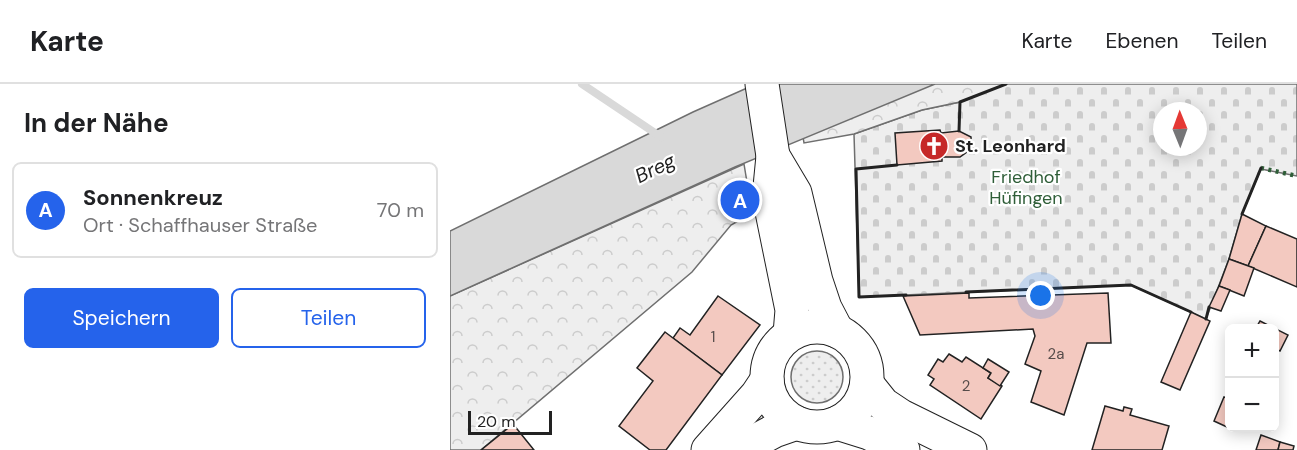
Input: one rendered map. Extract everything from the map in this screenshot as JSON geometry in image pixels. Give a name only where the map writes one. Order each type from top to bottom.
[{"type":"main road","points":[[762,84],[773,156],[769,196],[792,310],[790,334]]},
{"type":"main road","points":[[773,156],[795,193],[816,280],[825,308],[837,331]]},
{"type":"main road","points":[[811,327],[837,331],[858,349],[864,361],[867,384],[861,401],[853,412],[837,423],[817,427],[797,423],[780,411],[772,400],[767,380],[770,360],[776,348],[790,334],[811,327]]},
{"type":"main road","points":[[708,450],[757,395],[767,380]]},
{"type":"main road","points":[[867,384],[883,404],[901,416],[970,450]]},
{"type":"main road","points":[[739,450],[774,431],[797,423]]},
{"type":"main road","points":[[837,423],[869,433],[903,450]]},
{"type":"green space","points":[[794,84],[1006,84],[960,102],[922,110],[854,134],[804,143]]},
{"type":"green space","name":"Friedhof Hüfingen","points":[[1006,84],[1297,84],[1297,176],[1261,169],[1242,214],[1229,259],[1206,319],[1131,285],[859,297],[854,134],[922,110],[960,102]]},
{"type":"green space","points":[[744,164],[752,213],[731,225],[692,272],[481,450],[450,450],[450,296]]},
{"type":"green space","points":[[812,351],[822,351],[831,355],[839,363],[843,377],[839,391],[831,399],[822,403],[812,403],[803,399],[795,391],[791,382],[791,372],[795,363],[803,355]]},
{"type":"water","name":"Breg","points":[[756,84],[935,84],[735,167],[450,296],[450,231],[693,112]]},
{"type":"building","name":"St. Leonhard","points":[[940,130],[941,133],[959,131],[971,137],[971,149],[960,157],[942,157],[942,161],[897,165],[895,133]]},
{"type":"building","points":[[1242,214],[1266,226],[1248,266],[1229,259]]},
{"type":"building","points":[[1266,226],[1297,239],[1297,287],[1248,266]]},
{"type":"building","points":[[1229,259],[1254,268],[1244,296],[1219,286]]},
{"type":"building","points":[[1219,286],[1230,290],[1221,311],[1209,307]]},
{"type":"building","points":[[969,293],[969,298],[1108,293],[1111,343],[1087,343],[1064,415],[1031,402],[1041,371],[1025,364],[1035,336],[1033,329],[920,335],[903,296]]},
{"type":"building","points":[[718,296],[760,325],[722,375],[673,338],[680,328],[690,335]]},
{"type":"building","points":[[1191,312],[1210,321],[1180,390],[1161,382]]},
{"type":"building","points":[[1279,330],[1288,335],[1279,350]]},
{"type":"building","points":[[665,332],[722,375],[666,450],[650,450],[619,426],[653,381],[637,368]]},
{"type":"building","points":[[949,354],[962,362],[966,357],[991,373],[988,378],[1002,386],[981,419],[930,385],[934,379],[928,375],[938,359],[943,362]]},
{"type":"building","points":[[988,359],[1009,372],[1000,386],[988,378],[991,373],[983,368]]},
{"type":"building","points":[[1224,397],[1225,397],[1225,426],[1214,421]]},
{"type":"building","points":[[1105,406],[1123,411],[1124,407],[1132,409],[1130,415],[1169,426],[1162,450],[1092,450]]},
{"type":"building","points":[[513,424],[534,450],[481,450]]},
{"type":"building","points":[[1261,435],[1280,442],[1278,450],[1256,450]]},
{"type":"building","points":[[1280,442],[1294,446],[1293,450],[1278,450]]},
{"type":"waterway","points":[[582,84],[661,137]]},
{"type":"hedge","points":[[1261,168],[1297,176]]},
{"type":"wall","points":[[959,131],[960,102],[1006,84]]},
{"type":"wall","points":[[897,165],[856,169],[859,297],[906,295]]},
{"type":"wall","points":[[1242,214],[1261,168]]},
{"type":"wall","points":[[966,292],[1131,285],[1191,312]]},
{"type":"wall","points":[[1206,319],[1209,307]]},
{"type":"place","name":"St. Leonhard","points":[[934,146]]},
{"type":"place","name":"Sonnenkreuz","points":[[740,200]]}]
